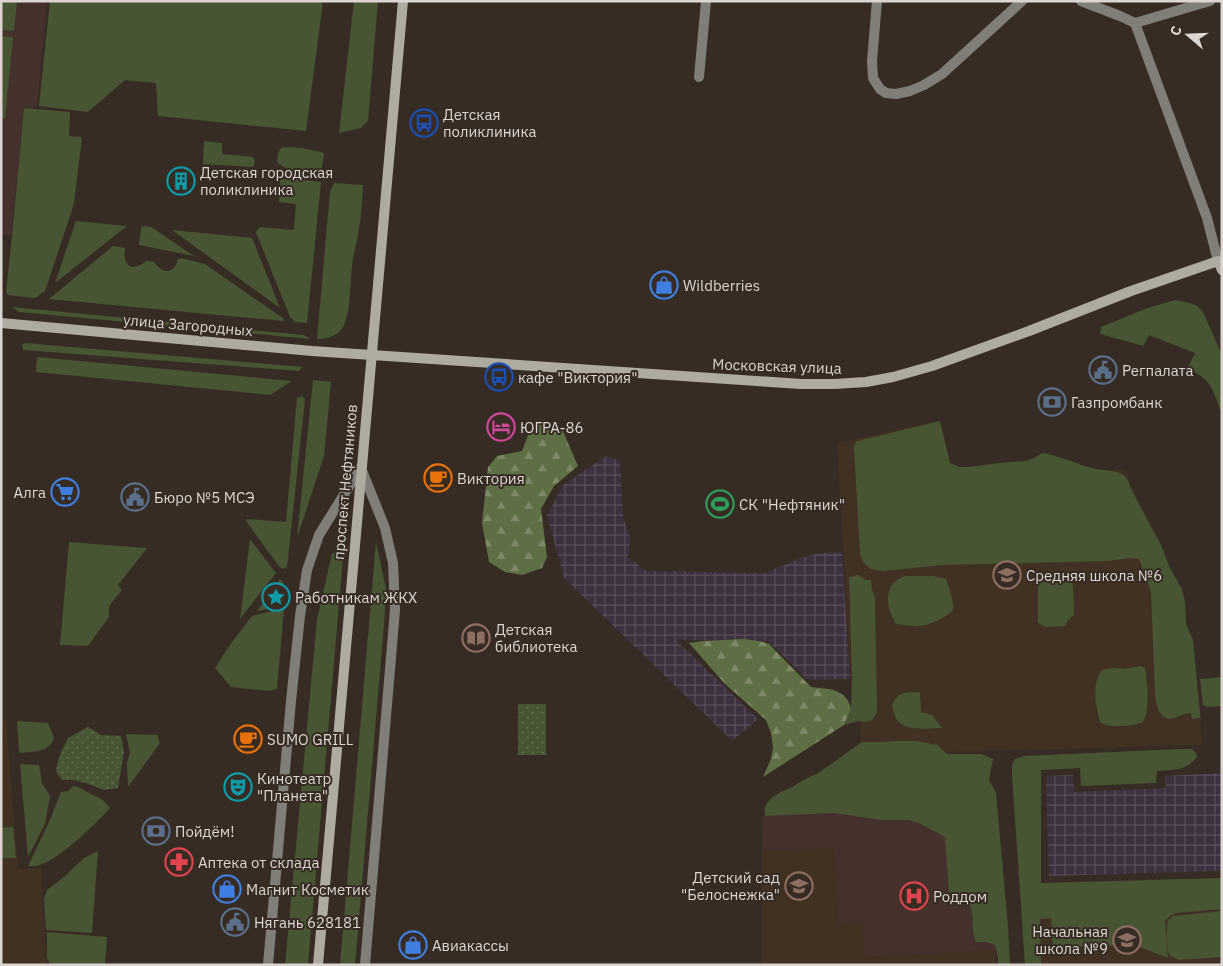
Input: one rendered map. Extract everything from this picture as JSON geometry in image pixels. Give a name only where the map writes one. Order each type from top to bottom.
[{"type":"main road","name":"проспект Нефтяников","points":[[318,965],[403,1]]},
{"type":"main road","name":"Московская улица","points":[[371,355],[801,384],[856,383],[893,377],[932,366],[1131,292],[1221,264]]},
{"type":"main road","name":"улица Загородных","points":[[1,323],[371,355]]},
{"type":"street","points":[[699,77],[706,1]]},
{"type":"street","points":[[877,1],[872,61],[873,78],[880,89],[886,93],[896,94],[924,85],[942,74],[1022,1]]},
{"type":"street","points":[[1080,1],[1135,23],[1210,1]]},
{"type":"street","points":[[1135,23],[1207,218],[1221,264]]},
{"type":"street","points":[[268,965],[292,692],[306,570],[319,535],[361,467]]},
{"type":"street","points":[[361,467],[385,528],[393,563],[396,610],[365,965]]},
{"type":"shaded area","points":[[1,1],[47,1],[37,108],[24,107],[11,235],[1,234]]},
{"type":"shaded area","name":"Средняя школа №6","points":[[933,422],[946,473],[1124,470],[1160,549],[1198,692],[1202,745],[948,752],[862,747],[859,721],[852,700],[837,443]]},
{"type":"shaded area","points":[[606,456],[620,461],[623,517],[630,537],[628,557],[646,571],[765,573],[801,558],[820,553],[842,552],[850,679],[808,680],[768,641],[676,640],[758,719],[732,741],[564,578],[547,515],[563,485]]},
{"type":"shaded area","points":[[1,719],[6,720],[18,869],[41,868],[46,960],[44,965],[1,965]]},
{"type":"shaded area","points":[[1222,773],[1222,871],[1049,876],[1046,776],[1073,775],[1074,792],[1166,788],[1165,776]]},
{"type":"shaded area","name":"Роддом","points":[[920,806],[991,869],[995,950],[864,957],[863,923],[837,924],[834,848],[762,850],[763,816]]},
{"type":"shaded area","name":"Детский сад \"Белоснежка\"","points":[[834,848],[837,924],[863,923],[864,957],[995,950],[995,965],[761,965],[762,850]]},
{"type":"shaded area","name":"Начальная школа №9","points":[[1222,905],[1222,965],[1033,965],[1031,916]]},
{"type":"green space","points":[[1,1],[17,1],[14,31],[1,30]]},
{"type":"green space","points":[[50,1],[323,1],[306,131],[158,116],[156,83],[125,80],[88,112],[39,106]]},
{"type":"green space","points":[[354,1],[378,1],[368,121],[361,128],[339,133]]},
{"type":"green space","points":[[1,36],[13,37],[5,118],[2,118]]},
{"type":"green space","points":[[24,108],[70,112],[69,136],[82,137],[74,203],[45,291],[35,298],[8,295],[6,292]]},
{"type":"green space","points":[[204,141],[222,143],[222,154],[253,157],[255,162],[253,167],[203,164]]},
{"type":"green space","points":[[288,147],[324,153],[321,174],[297,171],[281,166],[277,162],[278,153],[281,148]]},
{"type":"green space","points":[[280,178],[321,182],[307,323],[295,322],[290,317],[256,232],[260,227],[294,229],[296,204],[279,202]]},
{"type":"green space","points":[[334,183],[363,185],[361,217],[352,262],[347,317],[339,332],[327,338],[317,339],[330,192]]},
{"type":"green space","points":[[76,221],[127,226],[55,283]]},
{"type":"green space","points":[[143,226],[151,227],[194,256],[139,245],[141,228]]},
{"type":"green space","points":[[172,230],[252,238],[280,308]]},
{"type":"green space","points":[[113,246],[125,248],[125,259],[129,266],[132,267],[150,261],[163,270],[168,271],[181,258],[205,264],[284,319],[283,321],[49,299]]},
{"type":"green space","points":[[1175,300],[1197,306],[1203,312],[1222,355],[1222,414],[1211,386],[1202,377],[1188,368],[1195,353],[1149,335],[1143,346],[1100,334],[1101,327],[1145,309]]},
{"type":"green space","points":[[12,307],[304,335],[310,339],[19,312]]},
{"type":"green space","points":[[25,343],[303,367],[299,371],[23,350],[22,345]]},
{"type":"green space","points":[[37,357],[292,381],[270,395],[36,372]]},
{"type":"green space","points":[[313,380],[331,382],[324,456],[297,538]]},
{"type":"green space","points":[[302,396],[305,399],[287,567],[282,569],[246,521],[247,519],[286,522],[297,398]]},
{"type":"green space","points":[[940,421],[950,463],[960,467],[1026,461],[1043,453],[1092,468],[1117,472],[1126,478],[1182,589],[1185,602],[1186,624],[1193,640],[1201,724],[1200,718],[1192,719],[1191,713],[1169,719],[1162,716],[1158,709],[1155,696],[1151,591],[1139,559],[943,565],[883,571],[871,569],[863,562],[860,554],[854,445],[857,441]]},
{"type":"green space","points":[[532,425],[562,429],[578,466],[554,486],[541,509],[547,557],[542,568],[522,575],[505,572],[489,562],[482,523],[488,467],[497,456],[522,451]]},
{"type":"green space","points":[[250,539],[276,573],[240,619]]},
{"type":"green space","points":[[69,542],[147,548],[118,585],[122,590],[109,606],[109,617],[88,646],[60,645]]},
{"type":"green space","points":[[376,542],[386,589],[384,625],[355,965],[340,965]]},
{"type":"green space","points":[[344,546],[308,965],[285,965],[317,619],[332,554]]},
{"type":"green space","points":[[1044,574],[1070,574],[1073,587],[1074,615],[1065,626],[1046,627],[1038,623],[1038,581],[1039,576]]},
{"type":"green space","points":[[858,575],[866,580],[871,580],[875,597],[877,712],[872,720],[844,725],[851,708],[852,680],[849,577]]},
{"type":"green space","points":[[905,576],[932,576],[946,579],[953,603],[952,611],[941,619],[929,624],[914,626],[896,624],[889,607],[888,598],[894,583]]},
{"type":"green space","points":[[280,579],[284,583],[282,606],[257,611]]},
{"type":"green space","points":[[284,608],[277,689],[269,691],[231,687],[215,668],[232,642],[252,616]]},
{"type":"green space","points":[[744,639],[770,644],[811,687],[829,689],[841,694],[849,702],[851,708],[844,725],[763,777],[771,759],[773,747],[771,733],[766,720],[725,684],[689,643]]},
{"type":"green space","points":[[1140,666],[1145,668],[1147,680],[1148,696],[1145,719],[1138,724],[1123,726],[1108,725],[1100,722],[1095,689],[1102,670]]},
{"type":"green space","points":[[1222,677],[1222,706],[1208,707],[1203,705],[1200,679]]},
{"type":"green space","points":[[920,692],[921,712],[932,715],[942,728],[910,728],[897,720],[892,706],[897,697],[903,693]]},
{"type":"green space","points":[[518,704],[546,704],[546,755],[518,755]]},
{"type":"green space","points":[[17,721],[48,723],[54,738],[48,747],[44,749],[19,753]]},
{"type":"green space","points":[[88,727],[101,735],[121,736],[124,751],[118,788],[104,790],[74,780],[62,780],[56,771],[59,757],[68,738]]},
{"type":"green space","points":[[126,734],[157,735],[160,743],[128,787],[127,763],[130,753]]},
{"type":"green space","points":[[916,741],[937,745],[947,754],[981,754],[993,759],[989,780],[996,793],[1010,965],[998,965],[995,945],[987,942],[976,942],[973,933],[970,905],[955,899],[949,892],[945,837],[919,823],[908,820],[882,820],[834,813],[765,816],[765,808],[772,798],[817,774],[862,742]]},
{"type":"green space","points":[[1192,749],[1197,757],[1193,762],[1184,767],[1174,770],[1157,771],[1156,783],[1081,786],[1080,768],[1041,770],[1041,883],[1222,878],[1222,909],[1176,913],[1170,916],[1165,921],[1168,958],[1134,945],[1053,947],[1051,918],[1040,919],[1041,965],[1025,965],[1012,775],[1012,765],[1015,759],[1024,756]]},
{"type":"green space","points":[[20,764],[39,765],[42,783],[50,796],[45,824],[28,857]]},
{"type":"green space","points":[[73,786],[101,799],[110,808],[76,842],[55,858],[36,866],[28,866],[61,792],[68,791]]},
{"type":"green space","points":[[13,827],[16,858],[1,858],[1,828]]},
{"type":"green space","points":[[98,851],[92,933],[46,930],[44,899],[47,890],[84,858]]},
{"type":"green space","points":[[1222,911],[1222,957],[1179,960],[1169,954],[1167,928],[1168,921],[1171,918],[1174,916]]},
{"type":"green space","points":[[47,932],[107,937],[105,965],[51,965],[47,958]]},
{"type":"place","name":"Детская поликлиника","points":[[424,123]]},
{"type":"place","name":"Детская городская поликлиника","points":[[181,181]]},
{"type":"place","name":"Wildberries","points":[[664,285]]},
{"type":"place","name":"Регпалата","points":[[1103,370]]},
{"type":"place","name":"кафе \"Виктория\"","points":[[499,377]]},
{"type":"place","name":"Газпромбанк","points":[[1052,402]]},
{"type":"place","name":"ЮГРА-86","points":[[501,427]]},
{"type":"place","name":"Виктория","points":[[438,478]]},
{"type":"place","name":"Алга","points":[[65,492]]},
{"type":"place","name":"Бюро №5 МСЭ","points":[[135,497]]},
{"type":"place","name":"СК \"Нефтяник\"","points":[[720,504]]},
{"type":"place","name":"Средняя школа №6","points":[[1007,575]]},
{"type":"place","name":"Работникам ЖКХ","points":[[276,597]]},
{"type":"place","name":"Детская библиотека","points":[[476,638]]},
{"type":"place","name":"SUMO GRILL","points":[[248,739]]},
{"type":"place","name":"Кинотеатр \"Планета\"","points":[[238,787]]},
{"type":"place","name":"Пойдём!","points":[[156,831]]},
{"type":"place","name":"Аптека от склада","points":[[179,862]]},
{"type":"place","name":"Детский сад \"Белоснежка\"","points":[[799,886]]},
{"type":"place","name":"Магнит Косметик","points":[[227,889]]},
{"type":"place","name":"Роддом","points":[[914,896]]},
{"type":"place","name":"Нягань 628181","points":[[235,922]]},
{"type":"place","name":"Начальная школа №9","points":[[1127,940]]},
{"type":"place","name":"Авиакассы","points":[[413,945]]}]
